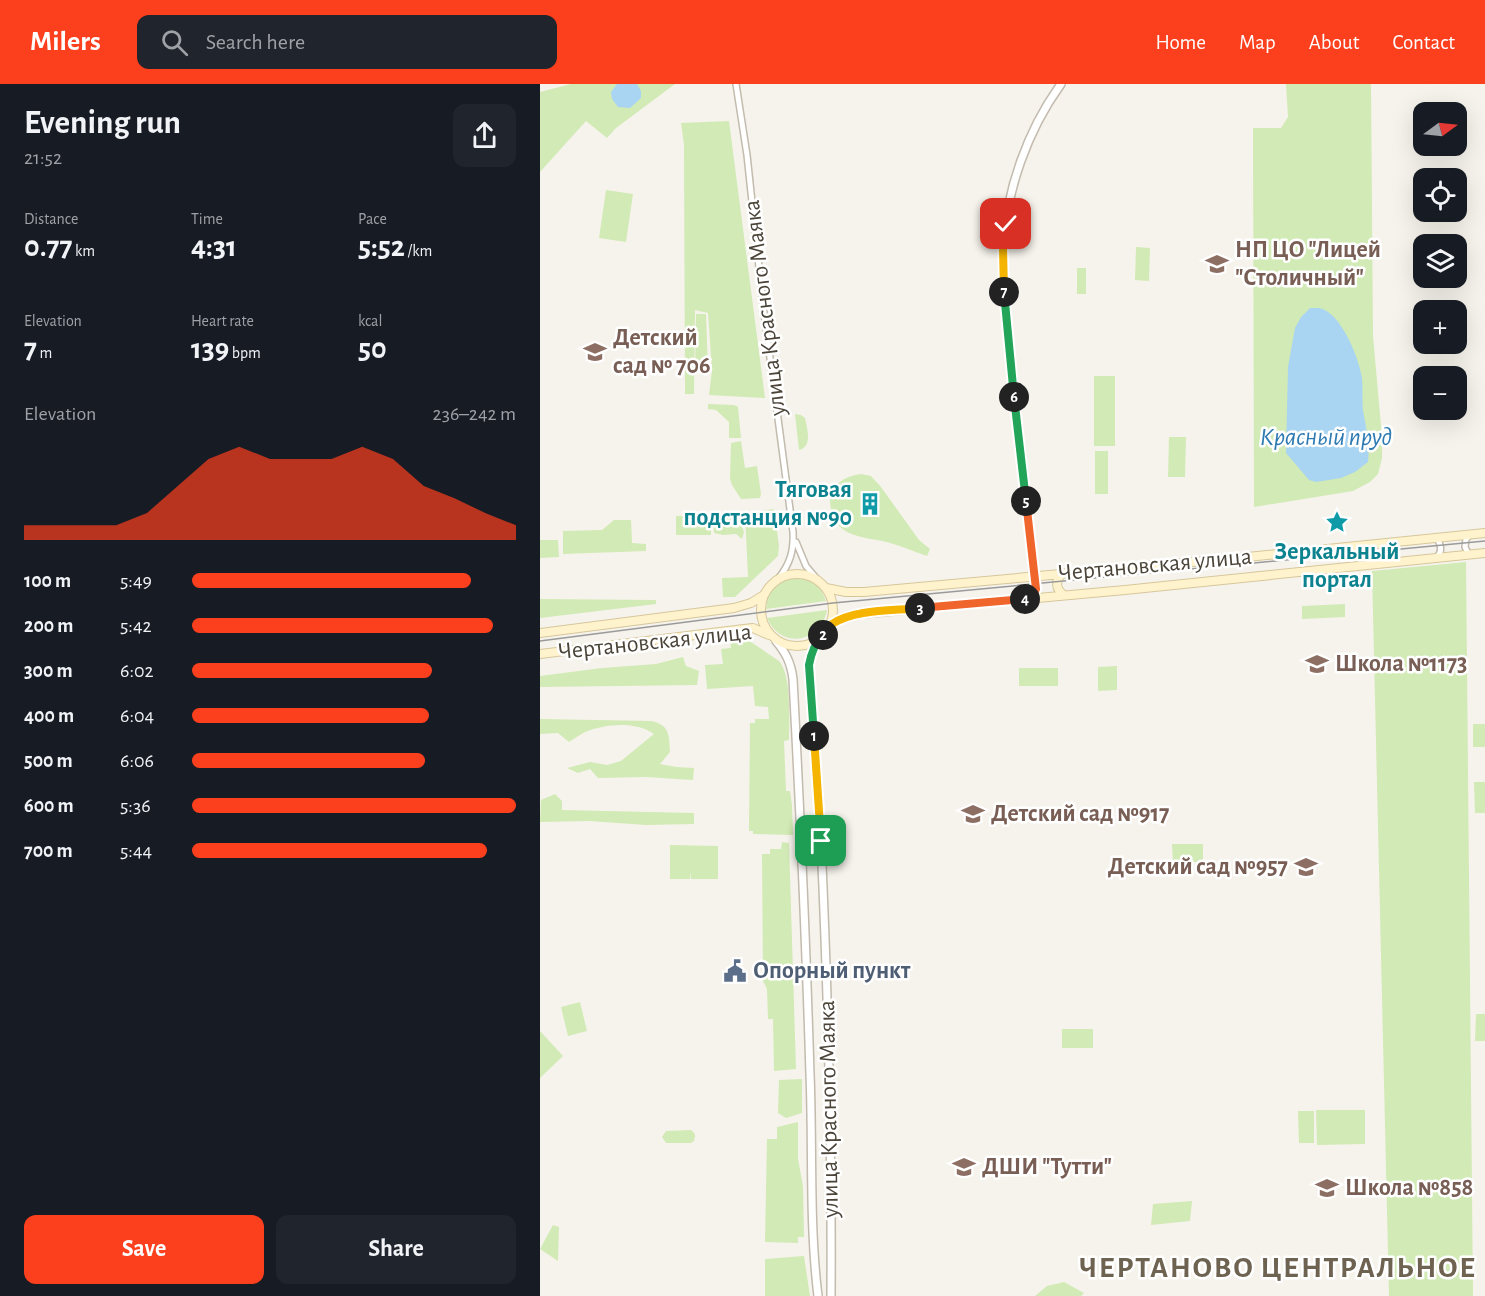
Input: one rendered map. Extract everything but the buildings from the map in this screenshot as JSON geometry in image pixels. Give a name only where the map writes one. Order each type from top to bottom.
[{"type":"main road","name":"Чертановская улица","points":[[826,588],[835,591],[859,592],[1485,533]]},
{"type":"main road","name":"Чертановская улица","points":[[829,626],[861,614],[1485,553]]},
{"type":"main road","points":[[778,579],[797,573],[808,575],[817,579],[826,588],[834,607],[829,626],[820,638]]},
{"type":"main road","points":[[1064,573],[1057,582],[1057,587],[1064,595]]},
{"type":"main road","name":"Чертановская улица","points":[[769,635],[761,616],[760,607],[768,588],[778,579]]},
{"type":"main road","name":"Чертановская улица","points":[[540,633],[734,608],[751,603],[764,595]]},
{"type":"main road","name":"Чертановская улица","points":[[540,654],[753,628],[786,645],[795,646],[820,638]]},
{"type":"street","name":"улица Красного Маяка","points":[[736,84],[747,155],[763,304],[793,532],[794,546],[790,560],[778,579]]},
{"type":"street","points":[[1028,598],[1034,594],[1036,589],[1006,319],[1003,248],[1006,220],[1022,158],[1034,127],[1061,84]]},
{"type":"street","name":"улица Красного Маяка","points":[[793,532],[806,566],[817,579]]},
{"type":"street","points":[[1471,535],[1464,543],[1466,550],[1472,554]]},
{"type":"street","points":[[1436,558],[1442,549],[1437,538]]},
{"type":"street","name":"улица Красного Маяка","points":[[820,638],[811,655],[809,665],[821,841],[828,1005],[831,1296]]},
{"type":"street","name":"улица Красного Маяка","points":[[776,641],[789,659],[794,689],[810,1069],[813,1252],[818,1296]]},
{"type":"green space","points":[[571,84],[675,84],[616,128],[607,138],[586,121],[540,172],[540,92]]},
{"type":"green space","points":[[1286,84],[1371,84],[1373,336],[1382,458],[1378,474],[1370,482],[1353,491],[1254,507],[1253,128],[1281,128],[1288,117]]},
{"type":"green space","points":[[729,121],[765,398],[709,395],[712,370],[708,313],[695,310],[694,394],[685,394],[684,145],[681,123]]},
{"type":"green space","points":[[606,190],[633,194],[626,242],[599,238]]},
{"type":"green space","points":[[1136,247],[1150,248],[1149,281],[1135,280]]},
{"type":"green space","points":[[1077,268],[1086,268],[1086,294],[1077,294]]},
{"type":"green space","points":[[696,314],[706,314],[708,370],[695,371]]},
{"type":"green space","points":[[1094,376],[1115,376],[1115,446],[1094,446]]},
{"type":"green space","points":[[708,404],[738,407],[741,438],[729,438],[729,422],[716,410],[708,409]]},
{"type":"green space","points":[[795,414],[805,418],[808,432],[806,445],[799,450]]},
{"type":"green space","points":[[1169,437],[1186,437],[1185,477],[1168,477]]},
{"type":"green space","points":[[741,441],[745,468],[757,466],[760,498],[741,499],[730,479],[731,443]]},
{"type":"green space","points":[[1095,451],[1108,451],[1108,494],[1095,494]]},
{"type":"green space","points":[[861,474],[871,476],[881,487],[919,540],[930,549],[927,556],[893,544],[852,534],[839,526],[831,510],[831,496],[840,482]]},
{"type":"green space","points":[[774,509],[779,546],[778,556],[735,597],[723,597],[722,578],[748,577],[745,513]]},
{"type":"green space","points":[[737,513],[744,532],[742,539],[736,534],[714,533],[713,515]]},
{"type":"green space","points":[[711,515],[711,535],[676,535],[676,516]]},
{"type":"green space","points":[[614,520],[631,520],[632,543],[646,544],[646,551],[563,554],[563,531],[602,530]]},
{"type":"green space","points":[[540,540],[558,540],[559,557],[540,558]]},
{"type":"green space","points":[[1466,562],[1473,1296],[1389,1296],[1372,571]]},
{"type":"green space","points":[[794,577],[815,583],[826,601],[766,609],[771,591],[777,583]]},
{"type":"green space","points":[[540,599],[656,600],[656,604],[540,618]]},
{"type":"green space","points":[[1345,604],[1345,617],[1302,619],[1302,606]]},
{"type":"green space","points":[[827,610],[817,630],[800,638],[781,635],[767,618]]},
{"type":"green space","points":[[745,638],[779,661],[786,677],[789,699],[789,740],[784,741],[786,791],[790,791],[793,835],[753,834],[753,831],[749,831],[750,723],[755,723],[755,719],[769,719],[768,707],[755,706],[753,686],[707,689],[705,665],[723,664],[721,649],[731,648],[730,640]]},
{"type":"green space","points":[[683,657],[686,666],[699,671],[697,685],[540,687],[540,676],[656,664]]},
{"type":"green space","points":[[1117,666],[1117,690],[1098,691],[1098,667]]},
{"type":"green space","points":[[1019,668],[1058,668],[1058,686],[1019,686]]},
{"type":"green space","points":[[540,719],[657,723],[665,728],[670,746],[670,752],[660,764],[694,768],[693,780],[646,777],[598,778],[590,769],[578,773],[567,768],[590,762],[607,765],[621,761],[654,734],[638,727],[620,725],[585,732],[569,742],[558,733],[540,734]]},
{"type":"green space","points":[[1473,724],[1485,724],[1485,747],[1473,747]]},
{"type":"green space","points":[[1474,782],[1485,782],[1485,813],[1475,813]]},
{"type":"green space","points":[[555,794],[562,801],[562,810],[694,813],[694,824],[540,822],[541,800]]},
{"type":"green space","points":[[782,842],[789,843],[796,1069],[774,1071],[773,1019],[768,1019],[767,989],[763,981],[762,854],[770,854],[770,849],[781,849]]},
{"type":"green space","points":[[1172,844],[1203,844],[1203,862],[1173,862]]},
{"type":"green space","points":[[670,845],[718,846],[718,879],[691,879],[690,872],[690,879],[670,879]]},
{"type":"green space","points":[[580,1002],[587,1031],[568,1036],[561,1007]]},
{"type":"green space","points":[[1476,1014],[1485,1014],[1485,1041],[1475,1041]]},
{"type":"green space","points":[[1062,1029],[1093,1029],[1093,1048],[1062,1048]]},
{"type":"green space","points":[[540,1031],[563,1056],[540,1078]]},
{"type":"green space","points":[[802,1079],[802,1113],[786,1118],[778,1113],[779,1080]]},
{"type":"green space","points":[[1316,1110],[1365,1110],[1365,1144],[1317,1145]]},
{"type":"green space","points":[[1298,1111],[1314,1111],[1314,1143],[1299,1143]]},
{"type":"green space","points":[[798,1122],[798,1159],[803,1186],[804,1237],[798,1237],[798,1243],[765,1242],[767,1139],[777,1139],[777,1127]]},
{"type":"green space","points":[[691,1130],[695,1136],[691,1143],[666,1143],[662,1137],[666,1131]]},
{"type":"green space","points":[[1192,1201],[1190,1221],[1151,1225],[1153,1204]]},
{"type":"green space","points":[[553,1225],[559,1227],[558,1261],[540,1249]]},
{"type":"green space","points":[[804,1256],[810,1296],[765,1296],[765,1259]]},
{"type":"green space","points":[[1064,1282],[1084,1293],[1081,1296],[1035,1296],[1047,1286]]},
{"type":"water","points":[[617,84],[637,84],[641,91],[641,98],[630,108],[618,107],[612,99],[611,92]]},
{"type":"water","name":"Красный пруд","points":[[1310,308],[1327,311],[1335,318],[1353,348],[1362,378],[1368,448],[1368,462],[1355,472],[1341,478],[1316,482],[1309,480],[1286,453],[1288,367],[1295,328]]},
{"type":"tram line","points":[[540,641],[833,603],[1485,541]]},
{"type":"place","name":"НП ЦО \"Лицей \"Столичный\"","points":[[1217,264]]},
{"type":"place","name":"Детский сад № 706","points":[[595,352]]},
{"type":"place","name":"Тяговая подстанция №90","points":[[870,504]]},
{"type":"place","name":"Зеркальный портал","points":[[1337,522]]},
{"type":"place","name":"Школа №1173","points":[[1317,664]]},
{"type":"place","name":"Детский сад №917","points":[[973,814]]},
{"type":"place","name":"Детский сад №957","points":[[1306,867]]},
{"type":"place","name":"Опорный пункт","points":[[735,971]]},
{"type":"place","name":"ДШИ \"Тутти\"","points":[[964,1167]]},
{"type":"place","name":"Школа №858","points":[[1327,1188]]},
{"type":"district","name":"ЧЕРТАНОВО ЦЕНТРАЛЬНОЕ","points":[[1278,1268]]},
{"type":"route","points":[[821,841],[809,665],[815,646],[829,626],[855,615],[1028,598],[1034,594],[1036,589],[1004,298],[1003,248],[1006,224]]}]
